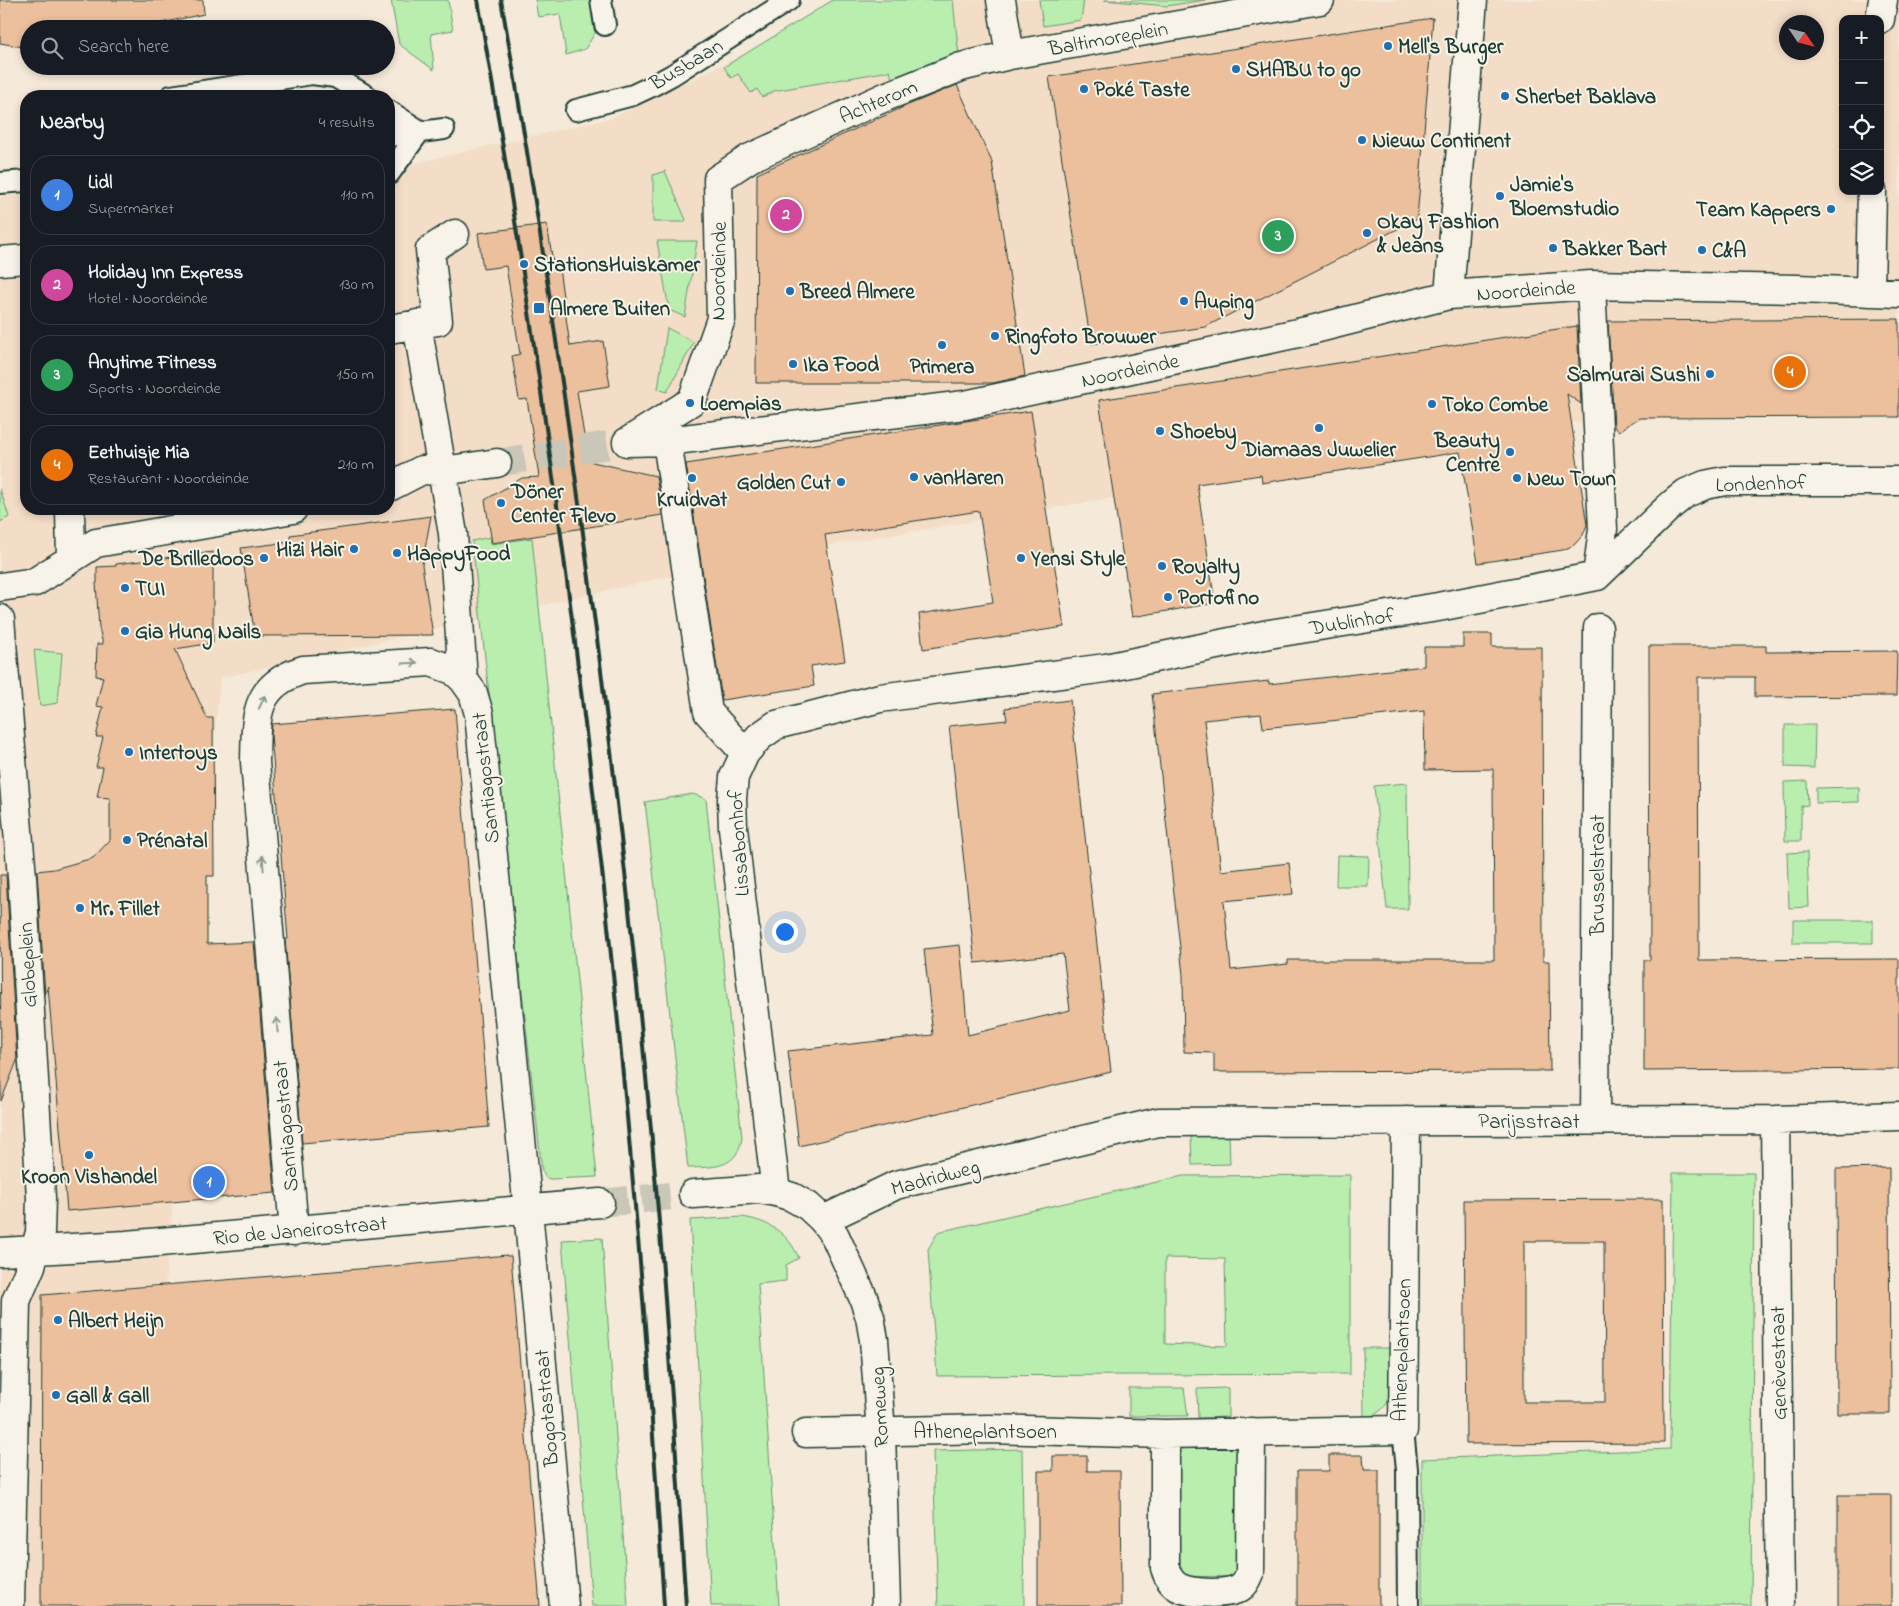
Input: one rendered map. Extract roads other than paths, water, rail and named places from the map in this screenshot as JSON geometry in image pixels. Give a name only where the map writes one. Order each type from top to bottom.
[{"type":"street","points":[[1001,0],[1010,55]]},
{"type":"street","name":"Baltimoreplein","points":[[1010,55],[1320,0]]},
{"type":"street","points":[[1449,295],[1474,0]]},
{"type":"street","points":[[1881,15],[1884,0]]},
{"type":"street","name":"Achterom","points":[[750,158],[885,97],[961,67],[1010,55]]},
{"type":"street","name":"Noordeinde","points":[[750,158],[718,179],[721,320],[692,401],[627,442],[667,441],[965,406],[1307,331],[1449,295],[1591,285],[1899,293]]},
{"type":"street","points":[[1870,292],[1872,195]]},
{"type":"street","points":[[395,328],[438,321],[430,250],[455,234]]},
{"type":"street","points":[[0,261],[20,259]]},
{"type":"street","name":"Noordeinde","points":[[1591,285],[1603,529],[1597,576]]},
{"type":"street","points":[[417,324],[453,534],[463,679]]},
{"type":"street","points":[[667,441],[708,712],[745,752]]},
{"type":"street","points":[[395,484],[422,470],[443,471],[497,463]]},
{"type":"street","name":"Londenhof","points":[[1597,576],[1670,506],[1686,494],[1705,485],[1725,481],[1899,481]]},
{"type":"street","points":[[70,515],[71,559]]},
{"type":"street","points":[[0,587],[35,582],[96,543],[258,515]]},
{"type":"street","name":"Dublinhof","points":[[1106,668],[1269,634],[1438,607],[1597,576]]},
{"type":"street","name":"Globeplein","points":[[0,620],[22,877],[41,1198],[40,1232],[31,1266],[16,1302],[10,1606]]},
{"type":"street","name":"Brusselstraat","points":[[1595,1121],[1598,628]]},
{"type":"street","name":"Santiagostraat","points":[[294,1231],[255,762],[256,715],[264,697],[274,684],[288,674],[302,670],[431,662],[453,670],[463,679],[473,693],[479,714],[528,1210]]},
{"type":"street","name":"Lissabonhof","points":[[776,1192],[733,828],[732,799],[734,777],[745,752],[759,737],[776,725],[880,698],[1106,668]]},
{"type":"street","name":"Parijsstraat","points":[[1158,1122],[1775,1120],[1899,1116]]},
{"type":"street","name":"Genèvestraat","points":[[1775,1120],[1780,1606]]},
{"type":"street","name":"Atheneplantsoen","points":[[806,1433],[989,1429],[1165,1434],[1403,1430],[1406,1121]]},
{"type":"street","name":"Madridweg","points":[[823,1220],[896,1185],[1158,1122]]},
{"type":"street","points":[[693,1194],[759,1190],[776,1192],[792,1197],[808,1206],[823,1220]]},
{"type":"street","name":"Rio de Janeirostraat","points":[[0,1252],[126,1245],[600,1203]]},
{"type":"street","name":"Bogotastraat","points":[[528,1210],[564,1606]]},
{"type":"street","name":"Romeweg","points":[[823,1220],[834,1236],[863,1297],[870,1317],[874,1340],[881,1432],[886,1606]]},
{"type":"street","points":[[1165,1434],[1165,1568],[1167,1575],[1178,1587],[1222,1593],[1237,1590],[1242,1586],[1250,1573],[1251,1432]]},
{"type":"lane","points":[[601,0],[605,25]]},
{"type":"lane","name":"Busbaan","points":[[576,110],[633,95],[650,87],[679,71],[789,0]]},
{"type":"lane","points":[[209,90],[306,75]]},
{"type":"lane","points":[[320,75],[336,77],[357,90]]},
{"type":"lane","points":[[395,115],[420,132]]},
{"type":"lane","points":[[395,135],[444,129]]},
{"type":"lane","points":[[395,166],[420,132]]},
{"type":"lane","points":[[0,183],[20,181]]},
{"type":"lane","points":[[1403,1430],[1407,1469],[1408,1606]]},
{"type":"tunnel","points":[[497,463],[627,442]]},
{"type":"tunnel","points":[[600,1203],[693,1194]]},
{"type":"railway","points":[[478,0],[504,151],[550,455],[607,911],[640,1265],[664,1606]]},
{"type":"railway","points":[[501,0],[532,180],[559,361],[613,772],[654,1160],[686,1606]]},
{"type":"place","name":"Mell's Burger","points":[[1388,46]]},
{"type":"place","name":"SHABU to go","points":[[1236,69]]},
{"type":"place","name":"Poké Taste","points":[[1084,89]]},
{"type":"place","name":"Sherbet Baklava","points":[[1505,96]]},
{"type":"place","name":"Nieuw Continent","points":[[1362,140]]},
{"type":"place","name":"Jamie's Bloemstudio","points":[[1500,196]]},
{"type":"place","name":"Team Kappers","points":[[1831,209]]},
{"type":"place","name":"Holiday Inn Express","points":[[786,215]]},
{"type":"place","name":"Okay Fashion & Jeans","points":[[1367,233]]},
{"type":"place","name":"Anytime Fitness","points":[[1278,236]]},
{"type":"place","name":"Bakker Bart","points":[[1553,248]]},
{"type":"place","name":"C&A","points":[[1702,250]]},
{"type":"place","name":"StationsHuiskamer","points":[[524,264]]},
{"type":"place","name":"Breed Almere","points":[[790,291]]},
{"type":"place","name":"Auping","points":[[1184,301]]},
{"type":"place","name":"Almere Buiten","points":[[539,308]]},
{"type":"place","name":"Ringfoto Brouwer","points":[[995,336]]},
{"type":"place","name":"Primera","points":[[942,345]]},
{"type":"place","name":"Ika Food","points":[[793,364]]},
{"type":"place","name":"Eethuisje Mia","points":[[1790,372]]},
{"type":"place","name":"Salmurai Sushi","points":[[1710,374]]},
{"type":"place","name":"Loempias","points":[[690,403]]},
{"type":"place","name":"Toko Combe","points":[[1432,404]]},
{"type":"place","name":"Diamaas Juwelier","points":[[1319,428]]},
{"type":"place","name":"Shoeby","points":[[1160,431]]},
{"type":"place","name":"Beauty Centre","points":[[1510,452]]},
{"type":"place","name":"vanHaren","points":[[914,477]]},
{"type":"place","name":"Kruidvat","points":[[692,478]]},
{"type":"place","name":"New Town","points":[[1517,478]]},
{"type":"place","name":"Golden Cut","points":[[841,482]]},
{"type":"place","name":"Döner Center Flevo","points":[[501,503]]},
{"type":"place","name":"Hizi Hair","points":[[354,549]]},
{"type":"place","name":"HappyFood","points":[[397,553]]},
{"type":"place","name":"De Brilledoos","points":[[264,558]]},
{"type":"place","name":"Yensi Style","points":[[1021,558]]},
{"type":"place","name":"Royalty","points":[[1162,566]]},
{"type":"place","name":"TUI","points":[[125,588]]},
{"type":"place","name":"Portofino","points":[[1168,597]]},
{"type":"place","name":"Gia Hung Nails","points":[[125,631]]},
{"type":"place","name":"Intertoys","points":[[129,752]]},
{"type":"place","name":"Prénatal","points":[[127,840]]},
{"type":"place","name":"Mr. Fillet","points":[[80,908]]},
{"type":"place","name":"Kroon Vishandel","points":[[89,1155]]},
{"type":"place","name":"Lidl","points":[[209,1182]]},
{"type":"place","name":"Albert Heijn","points":[[58,1320]]},
{"type":"place","name":"Gall & Gall","points":[[56,1395]]}]
